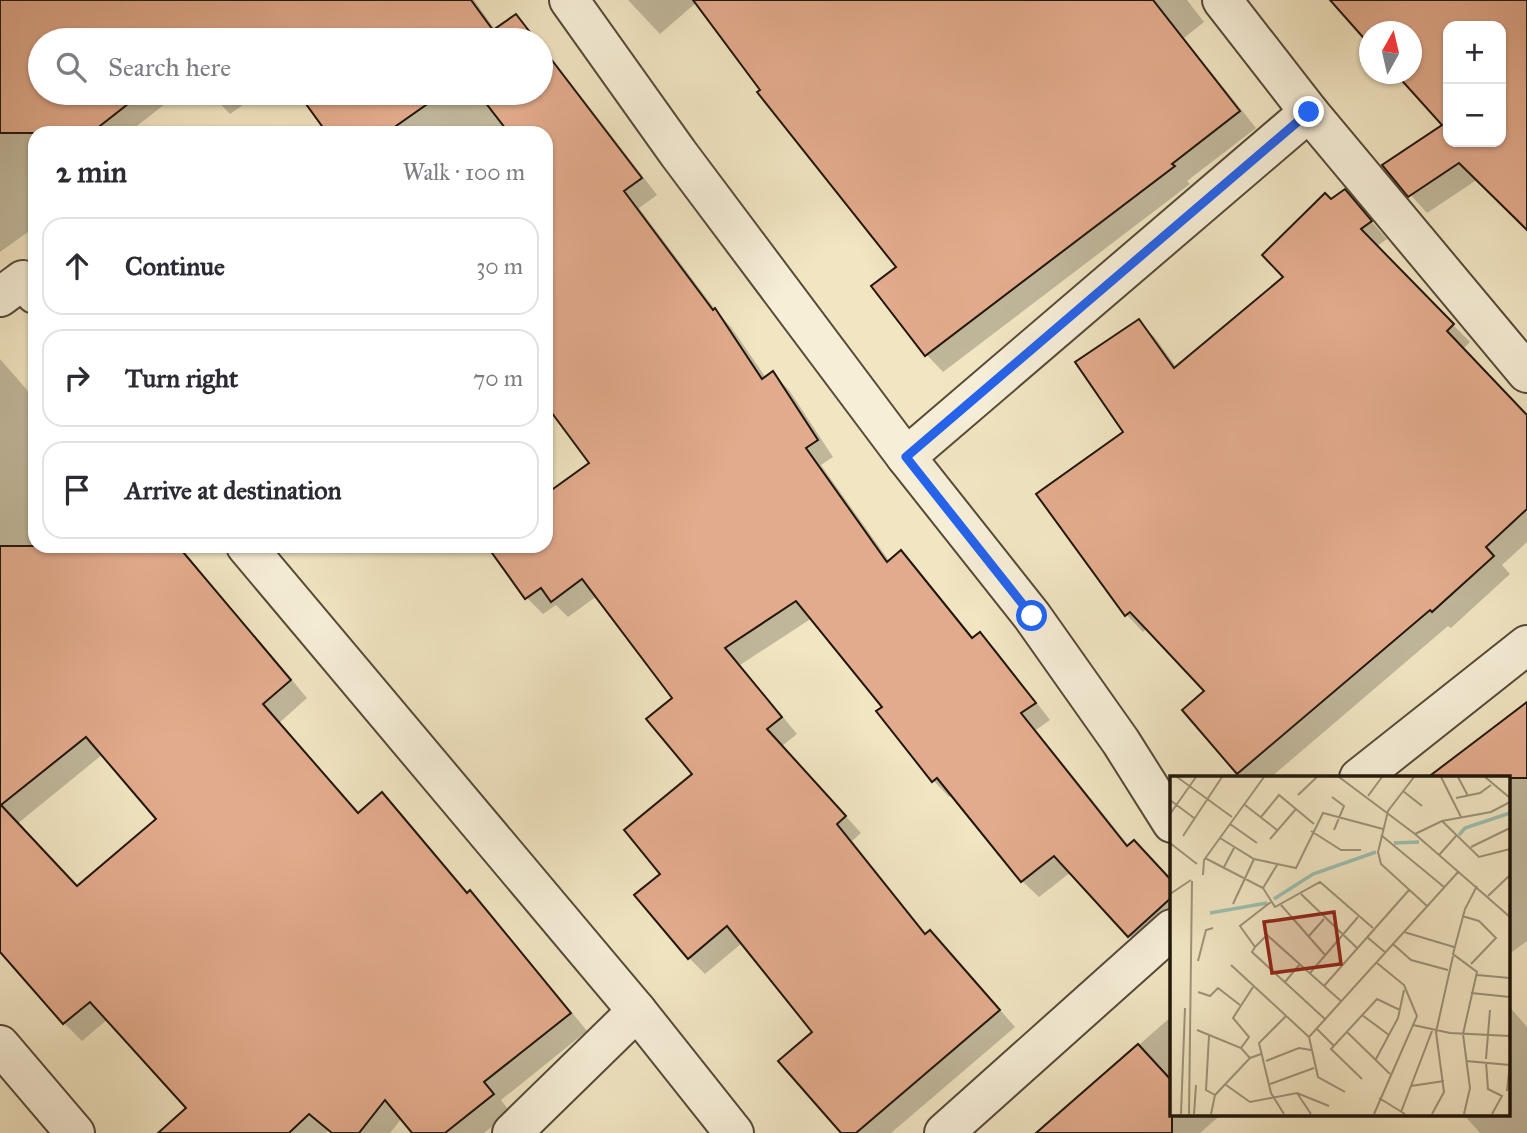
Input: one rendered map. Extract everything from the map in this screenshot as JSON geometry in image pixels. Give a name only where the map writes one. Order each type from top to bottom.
[{"type":"street","points":[[569,0],[678,153],[906,457],[1032,616],[1121,742],[1170,821]]},
{"type":"street","points":[[1222,0],[1309,112],[1527,373]]},
{"type":"street","points":[[906,457],[1309,112]]},
{"type":"street","points":[[0,297],[23,280],[28,286]]},
{"type":"street","points":[[252,553],[637,1011],[734,1133]]},
{"type":"street","points":[[1362,776],[1527,645]]},
{"type":"street","points":[[943,1133],[1170,931]]},
{"type":"street","points":[[512,1133],[637,1011]]},
{"type":"street","points":[[0,1045],[75,1133]]},
{"type":"building","points":[[0,0],[471,0],[492,28],[28,28],[28,105],[127,105],[100,126],[28,126],[28,133],[0,133]]},
{"type":"building","points":[[693,0],[1153,0],[1240,111],[1172,164],[1175,166],[925,356],[871,286],[896,267],[757,92],[760,90]]},
{"type":"building","points":[[1330,0],[1527,0],[1527,230],[1459,163],[1408,197],[1382,165],[1442,125],[1405,84],[1422,84],[1422,21],[1359,21],[1359,33]]},
{"type":"building","points":[[516,14],[527,28],[496,28]]},
{"type":"building","points":[[553,62],[642,178],[624,191],[713,310],[715,308],[762,379],[773,371],[818,440],[806,448],[887,562],[901,550],[972,638],[980,632],[1036,703],[1021,713],[1127,846],[1134,840],[1170,879],[1170,899],[1128,937],[1054,856],[1021,882],[937,778],[932,782],[876,711],[882,707],[796,601],[725,648],[782,717],[767,729],[846,816],[837,824],[925,934],[930,930],[1000,1010],[856,1133],[841,1133],[778,1061],[812,1032],[727,926],[688,959],[634,895],[660,874],[624,830],[692,774],[646,719],[672,698],[582,579],[551,602],[541,588],[525,599],[492,553],[553,553],[553,489],[589,463],[553,414],[553,126],[504,126],[487,105],[553,105]]},
{"type":"building","points":[[307,105],[426,105],[396,126],[322,126]]},
{"type":"building","points":[[1345,189],[1372,221],[1361,229],[1454,324],[1447,331],[1527,415],[1527,509],[1486,547],[1494,556],[1432,612],[1430,610],[1237,774],[1182,710],[1204,691],[1130,612],[1125,616],[1036,494],[1123,432],[1075,362],[1139,319],[1174,368],[1283,277],[1262,255],[1325,193],[1331,199]]},
{"type":"building","points":[[0,546],[28,546],[28,553],[184,553],[291,680],[263,704],[358,813],[382,792],[467,893],[470,890],[571,1013],[484,1082],[494,1094],[445,1133],[412,1133],[385,1100],[359,1133],[332,1133],[309,1114],[289,1133],[158,1133],[186,1108],[90,1002],[63,1024],[0,952]],"holes":[[[86,737],[156,819],[77,886],[1,805]]]},
{"type":"building","points":[[1527,702],[1527,778],[1430,776]]},
{"type":"building","points":[[1138,1044],[1170,1079],[1172,1133],[1036,1133]]},
{"type":"route","points":[[1032,616],[906,457],[1309,112]]}]
